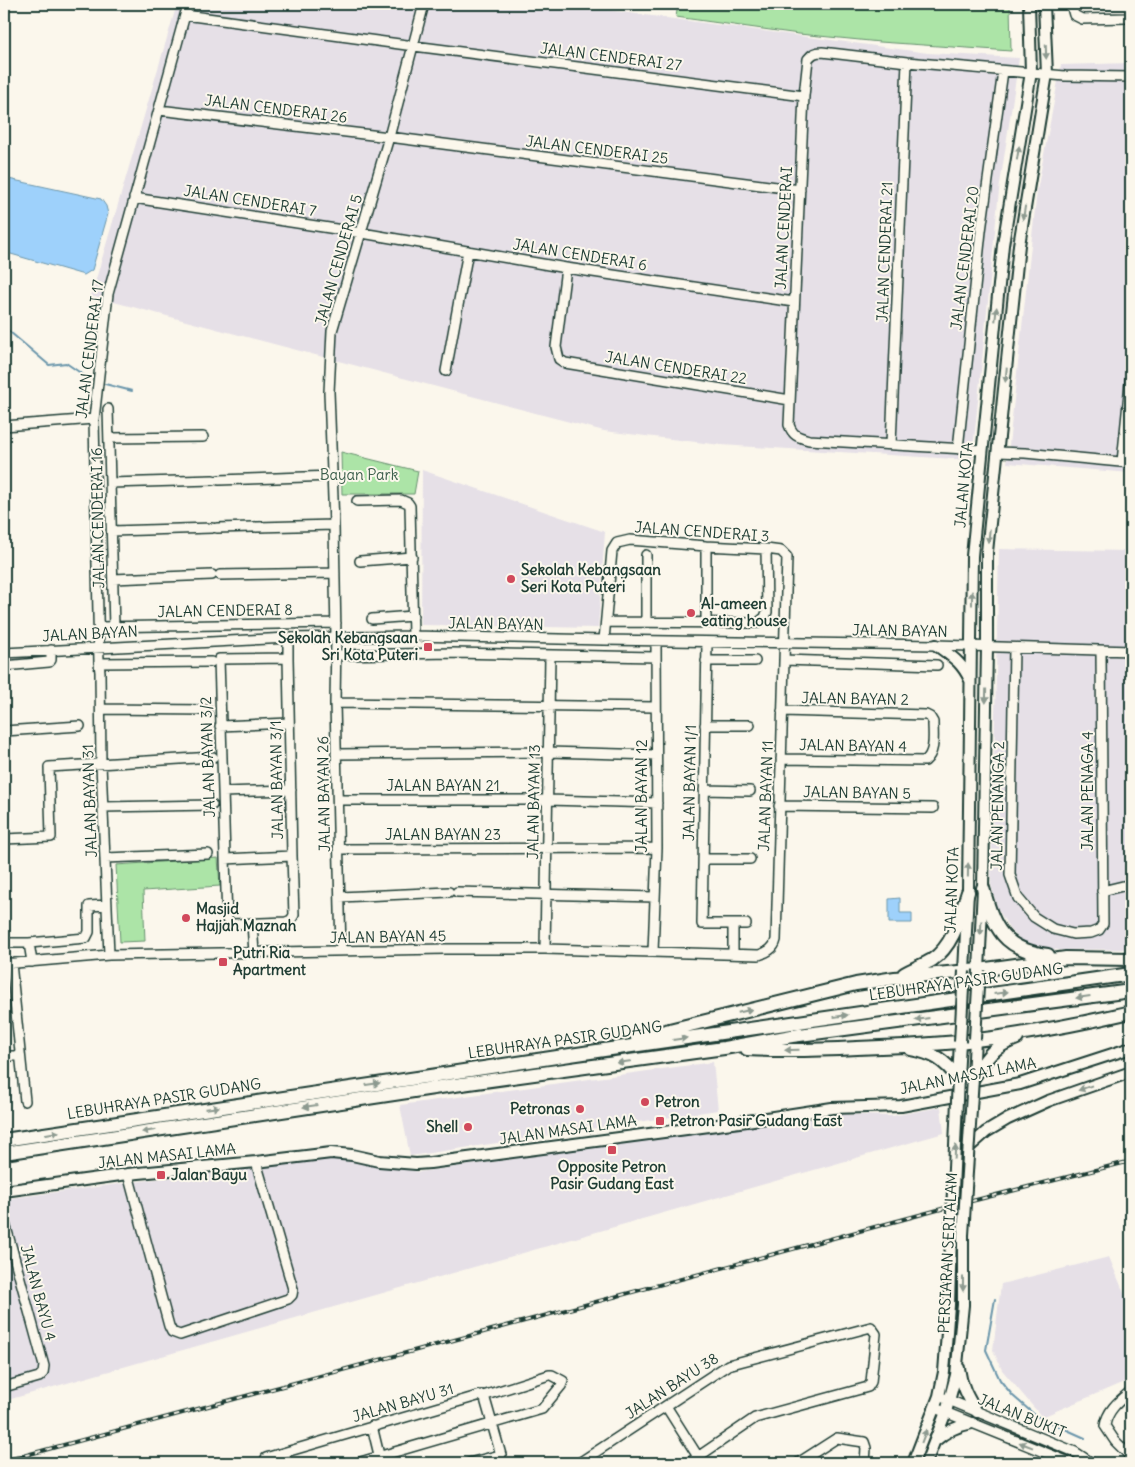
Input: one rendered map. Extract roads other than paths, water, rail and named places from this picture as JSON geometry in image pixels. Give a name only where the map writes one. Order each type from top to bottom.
[{"type":"highway","points":[[983,888],[991,916],[999,930],[1009,942],[1020,949],[1033,954],[1066,958],[1131,959]]},
{"type":"highway","points":[[895,978],[933,959],[943,949],[958,924],[968,892]]},
{"type":"highway","points":[[597,1051],[633,1039],[856,984],[1066,958]]},
{"type":"highway","name":"LEBUHRAYA PASIR GUDANG","points":[[4,1140],[597,1051],[1131,974]]},
{"type":"highway","name":"LEBUHRAYA PASIR GUDANG","points":[[4,1153],[430,1089],[724,1048],[792,1036],[1131,991]]},
{"type":"highway","points":[[724,1048],[771,1050],[960,1042],[1033,1032],[1131,1012]]},
{"type":"highway","points":[[973,1078],[993,1051],[1008,1042],[1033,1032]]},
{"type":"highway","points":[[893,1046],[922,1051],[936,1056],[946,1063],[958,1078]]},
{"type":"main road","name":"JALAN KOTA","points":[[960,1042],[968,892],[972,556],[1003,245],[1032,72],[1029,4]]},
{"type":"main road","name":"JALAN KOTA","points":[[975,1039],[983,888],[987,552],[1019,246],[1047,74],[1044,4]]},
{"type":"main road","points":[[936,645],[959,662],[965,669],[971,683]]},
{"type":"main road","name":"PERSIARAN SERI ALAM","points":[[926,1463],[946,1412],[956,1374],[958,1357],[963,1305],[963,1235],[975,1039]]},
{"type":"main road","name":"PERSIARAN SERI ALAM","points":[[913,1463],[939,1396],[944,1372],[950,1305],[951,1235],[960,1042]]},
{"type":"main road","name":"JALAN MASAI LAMA","points":[[4,1191],[128,1174],[256,1162],[331,1152],[379,1161],[430,1164],[832,1108],[901,1106],[1020,1084],[1131,1048]]},
{"type":"main road","points":[[968,1148],[986,1132],[1008,1119],[1048,1101],[1131,1072]]},
{"type":"main road","points":[[958,1357],[962,1384],[967,1397],[977,1412]]},
{"type":"main road","points":[[934,1442],[957,1426],[972,1423]]},
{"type":"street","name":"JALAN CENDERAI 17","points":[[100,647],[94,419],[108,294],[188,4]]},
{"type":"street","name":"JALAN CENDERAI 5","points":[[336,636],[329,392],[332,331],[362,233],[424,4]]},
{"type":"street","points":[[1071,4],[1074,15],[1082,19],[1126,18],[1131,16]]},
{"type":"street","name":"JALAN CENDERAI 27","points":[[185,14],[414,46],[804,96]]},
{"type":"street","name":"JALAN CENDERAI","points":[[982,450],[809,440],[799,438],[792,433],[788,425],[804,96],[808,59],[816,52],[822,52],[1003,71],[1065,76],[1131,77]]},
{"type":"street","name":"JALAN CENDERAI 21","points":[[891,444],[907,62]]},
{"type":"street","name":"JALAN CENDERAI 20","points":[[958,449],[981,231],[1003,71]]},
{"type":"street","name":"JALAN CENDERAI 26","points":[[159,110],[389,137]]},
{"type":"street","name":"JALAN CENDERAI 25","points":[[389,137],[800,190]]},
{"type":"street","name":"JALAN CENDERAI 7","points":[[134,198],[362,233]]},
{"type":"street","name":"JALAN CENDERAI 6","points":[[362,233],[566,268],[794,302]]},
{"type":"street","points":[[446,371],[468,251]]},
{"type":"street","name":"JALAN CENDERAI 22","points":[[566,268],[556,347],[559,359],[565,363],[790,400]]},
{"type":"street","points":[[998,452],[1127,462],[1131,373]]},
{"type":"street","name":"JALAN CENDERAI 16","points":[[108,409],[114,627]]},
{"type":"street","points":[[4,426],[94,419]]},
{"type":"street","points":[[110,438],[203,437]]},
{"type":"street","points":[[110,483],[332,476]]},
{"type":"street","points":[[357,501],[401,500],[408,503],[411,510],[413,636]]},
{"type":"street","points":[[112,531],[334,525]]},
{"type":"street","name":"JALAN CENDERAI 3","points":[[606,622],[612,551],[617,543],[630,540],[766,549],[781,551],[787,557],[784,643]]},
{"type":"street","points":[[706,546],[706,622]]},
{"type":"street","points":[[604,640],[606,622],[753,623],[762,621],[767,612],[766,549]]},
{"type":"street","points":[[646,555],[646,622]]},
{"type":"street","points":[[360,561],[412,557]]},
{"type":"street","points":[[113,579],[335,573]]},
{"type":"street","points":[[372,619],[413,616]]},
{"type":"street","name":"JALAN CENDERAI 8","points":[[99,627],[336,623]]},
{"type":"street","name":"JALAN BAYAN","points":[[4,653],[336,636],[936,645],[1131,652]]},
{"type":"street","name":"JALAN BAYAN 26","points":[[336,636],[335,703],[341,951]]},
{"type":"street","name":"JALAN BAYAN 3/1","points":[[252,923],[286,922],[292,920],[294,915],[288,638]]},
{"type":"street","name":"JALAN BAYAN 12","points":[[653,952],[657,848],[656,641]]},
{"type":"street","name":"JALAN BAYAN 1/1","points":[[707,642],[702,924],[733,924]]},
{"type":"street","name":"JALAN BAYAN 11","points":[[772,948],[776,940],[784,643]]},
{"type":"street","name":"JALAN BAYAN 31","points":[[100,647],[101,764],[109,955]]},
{"type":"street","name":"JALAN PENANGA 2","points":[[1014,648],[1010,875],[1018,898],[1034,917],[1053,929],[1073,934],[1091,933],[1099,930]]},
{"type":"street","points":[[4,666],[49,662],[51,660],[51,650]]},
{"type":"street","name":"JALAN PENAGA 4","points":[[1099,930],[1103,924],[1100,650]]},
{"type":"street","points":[[336,655],[453,653],[656,658]]},
{"type":"street","name":"JALAN BAYAM 13","points":[[545,949],[550,656]]},
{"type":"street","name":"JALAN BAYAN 3/2","points":[[252,923],[232,924],[227,920],[219,659],[288,658]]},
{"type":"street","points":[[784,660],[937,665]]},
{"type":"street","points":[[706,661],[755,661]]},
{"type":"street","points":[[99,663],[211,662]]},
{"type":"street","points":[[335,703],[655,707]]},
{"type":"street","points":[[101,709],[207,710]]},
{"type":"street","name":"JALAN BAYAN 2","points":[[782,712],[926,715],[933,722],[932,752],[925,761]]},
{"type":"street","points":[[220,726],[289,723]]},
{"type":"street","points":[[705,725],[750,725]]},
{"type":"street","points":[[4,731],[80,726]]},
{"type":"street","points":[[336,754],[548,752],[656,755]]},
{"type":"street","points":[[4,839],[51,837],[49,766],[213,757]]},
{"type":"street","name":"JALAN BAYAN 4","points":[[781,759],[925,761]]},
{"type":"street","points":[[223,792],[291,790]]},
{"type":"street","points":[[704,790],[750,791]]},
{"type":"street","name":"JALAN BAYAN 21","points":[[338,800],[548,800],[657,803]]},
{"type":"street","points":[[103,806],[212,805]]},
{"type":"street","name":"JALAN BAYAN 5","points":[[780,806],[933,808]]},
{"type":"street","name":"JALAN BAYAN 23","points":[[338,849],[657,848]]},
{"type":"street","points":[[105,858],[208,854]]},
{"type":"street","points":[[225,859],[292,856]]},
{"type":"street","points":[[703,859],[750,859]]},
{"type":"street","points":[[1102,891],[1131,884]]},
{"type":"street","points":[[340,897],[453,892],[655,897]]},
{"type":"street","points":[[4,943],[29,943],[86,938],[89,932],[89,906],[107,905]]},
{"type":"street","points":[[252,923],[254,953]]},
{"type":"street","points":[[733,954],[733,924],[746,924]]},
{"type":"street","points":[[29,943],[32,962]]},
{"type":"street","name":"JALAN BAYAN 45","points":[[8,963],[109,955],[341,951],[545,949],[759,955],[772,948]]},
{"type":"street","points":[[8,963],[25,1101]]},
{"type":"street","points":[[4,1057],[20,1055]]},
{"type":"street","points":[[128,1174],[169,1326],[172,1332],[180,1335],[288,1299],[292,1295],[293,1289],[256,1162]]},
{"type":"street","name":"JALAN BAYU 4","points":[[4,1220],[44,1366],[43,1373],[38,1377],[4,1387]]},
{"type":"street","name":"JALAN BAYU 38","points":[[579,1463],[728,1365],[871,1327],[874,1329],[876,1342],[871,1382],[868,1387],[755,1418],[700,1460]]},
{"type":"street","name":"JALAN BAYU 31","points":[[265,1463],[266,1458],[269,1457],[478,1395],[483,1396],[549,1375],[563,1381],[542,1409],[492,1423]]},
{"type":"street","points":[[1131,1391],[1106,1417],[1105,1426],[1115,1441],[1131,1457]]},
{"type":"street","points":[[483,1396],[500,1455]]},
{"type":"street","name":"JALAN BUKIT","points":[[939,1396],[1075,1452],[1092,1463]]},
{"type":"street","points":[[666,1406],[700,1460],[689,1463]]},
{"type":"street","name":"JALAN BUKIT","points":[[934,1408],[1071,1463]]},
{"type":"street","points":[[357,1463],[380,1460],[492,1423]]},
{"type":"street","points":[[372,1426],[380,1460]]},
{"type":"street","points":[[798,1463],[838,1438],[865,1444],[865,1463]]},
{"type":"street","points":[[469,1463],[500,1455]]},
{"type":"street","points":[[493,1463],[500,1455]]},
{"type":"water","points":[[4,178],[101,199],[106,206],[108,214],[92,270],[84,275],[4,252]]},
{"type":"water","points":[[900,898],[900,913],[912,913],[912,923],[889,923],[889,899]]},
{"type":"waterway","points":[[4,11],[14,4]]},
{"type":"waterway","points":[[4,327],[49,365],[66,363],[85,376]]},
{"type":"waterway","points":[[105,384],[132,391]]},
{"type":"waterway","points":[[995,1299],[986,1350],[1000,1380],[1013,1396],[1036,1416],[1085,1438]]},
{"type":"railway","points":[[4,1461],[960,1204],[1131,1161]]},
{"type":"place","name":"Sekolah Kebangsaan Seri Kota Puteri","points":[[511,579]]},
{"type":"place","name":"Al-ameen eating house","points":[[691,613]]},
{"type":"place","name":"Sekolah Kebangsaan Sri Kota Puteri","points":[[428,647]]},
{"type":"place","name":"Masjid Hajjah Maznah","points":[[186,918]]},
{"type":"place","name":"Putri Ria Apartment","points":[[223,962]]},
{"type":"place","name":"Petron","points":[[645,1102]]},
{"type":"place","name":"Petronas","points":[[580,1109]]},
{"type":"place","name":"Petron Pasir Gudang East","points":[[660,1121]]},
{"type":"place","name":"Shell","points":[[468,1127]]},
{"type":"place","name":"Opposite Petron Pasir Gudang East","points":[[612,1150]]},
{"type":"place","name":"Jalan Bayu","points":[[161,1175]]},
{"type":"park label","name":"Bayan Park","points":[[359,475]]}]
